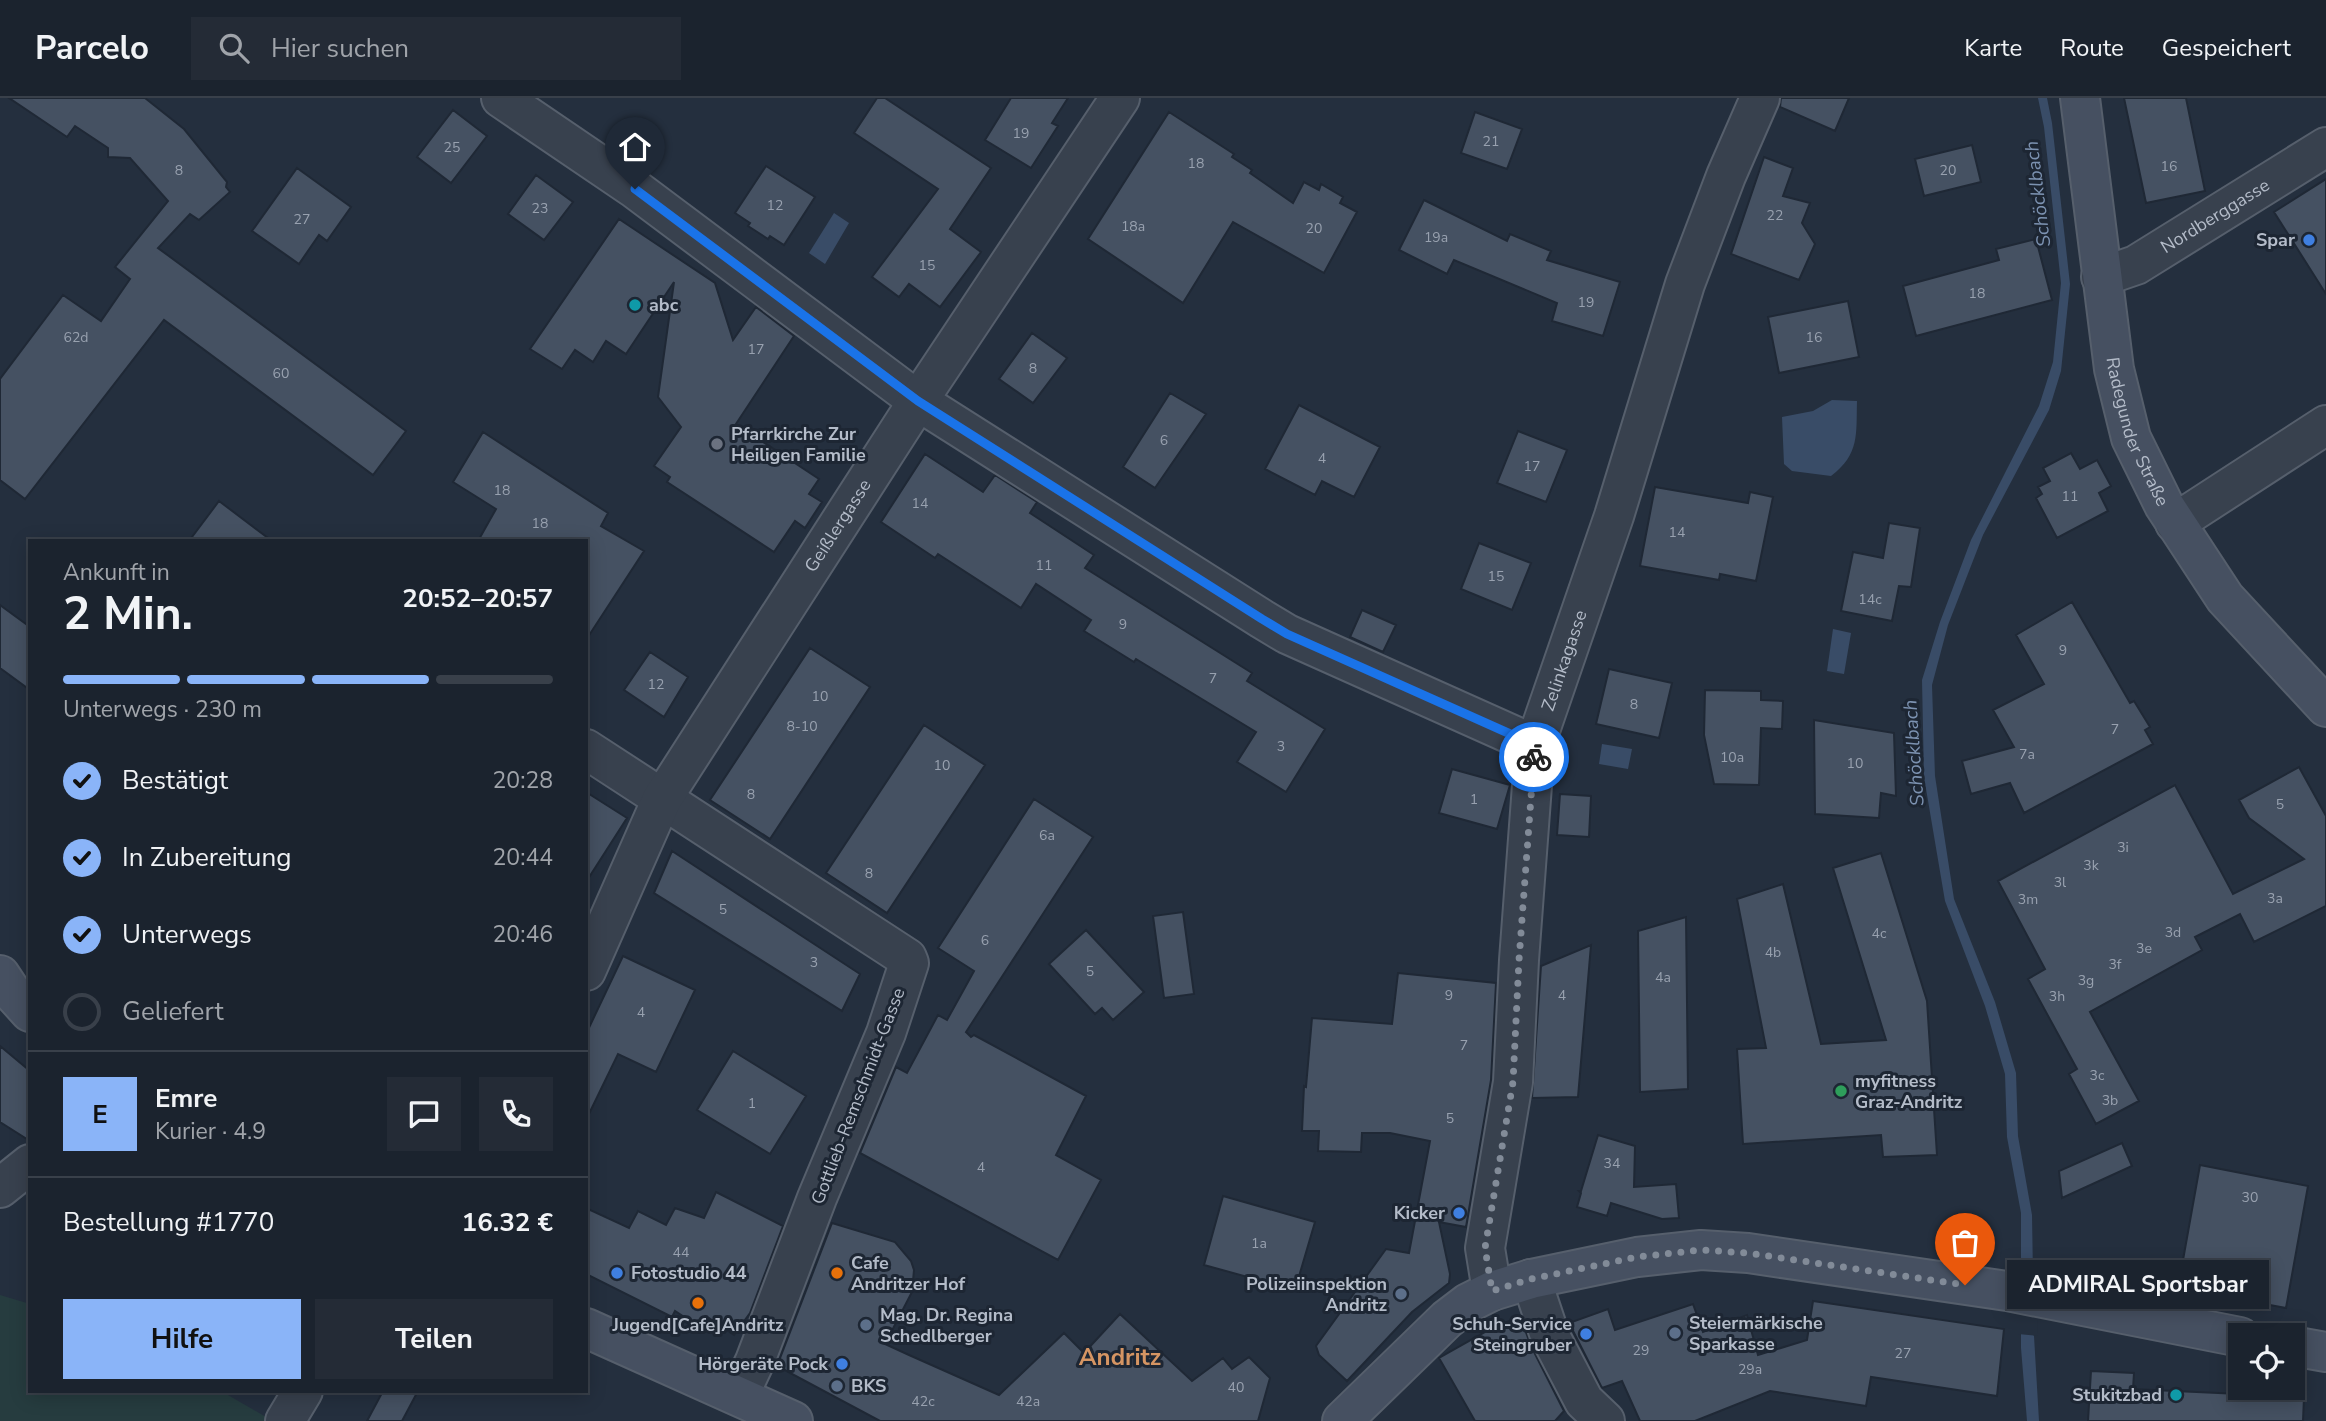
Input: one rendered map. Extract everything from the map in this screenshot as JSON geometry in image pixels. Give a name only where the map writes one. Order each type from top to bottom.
[{"type":"street","points":[[501,98],[635,189],[918,401],[1287,634],[1535,745]]},
{"type":"street","name":"Geißlergasse","points":[[588,966],[662,799],[918,401],[1120,98]]},
{"type":"street","name":"Zelinkagasse","points":[[1492,1291],[1485,1248],[1513,1082],[1535,745],[1614,516],[1685,284],[1726,176],[1760,98]]},
{"type":"street","name":"Radegunder Straße","points":[[2080,98],[2114,369],[2131,438],[2164,505],[2225,598],[2326,707]]},
{"type":"street","name":"Nordberggasse","points":[[2101,277],[2136,265],[2326,147]]},
{"type":"street","points":[[2175,523],[2326,425]]},
{"type":"street","name":"Gottlieb-Remschmidt-Gasse","points":[[588,749],[907,958],[909,963],[886,1032],[739,1395]]},
{"type":"street","points":[[0,975],[28,1010]]},
{"type":"street","points":[[0,1188],[28,1166]]},
{"type":"street","points":[[1342,1421],[1447,1319],[1468,1303],[1492,1291],[1531,1279],[1637,1257],[1701,1250],[1748,1253],[2007,1291],[2228,1334]]},
{"type":"street","points":[[1531,1279],[1550,1336],[1584,1401],[1605,1421]]},
{"type":"street","points":[[588,1329],[793,1421]]},
{"type":"street","points":[[2305,1348],[2326,1352]]},
{"type":"street","points":[[285,1421],[302,1393]]},
{"type":"green space","points":[[0,1295],[28,1303],[28,1393],[224,1393],[273,1421],[0,1421]]},
{"type":"water","name":"Schöcklbach","points":[[2038,98],[2047,98],[2052,123],[2070,284],[2061,371],[2049,410],[1983,535],[1948,625],[1932,685],[1935,776],[1954,899],[1995,1002],[2016,1073],[2018,1136],[2032,1215],[2034,1336],[2039,1421],[2027,1421],[2021,1348],[2021,1213],[2007,1137],[2005,1074],[1985,1006],[1945,901],[1924,777],[1922,680],[1940,622],[1971,540],[2039,406],[2053,362],[2061,283],[2044,127]]},
{"type":"water","points":[[834,213],[849,223],[825,264],[809,253]]},
{"type":"water","points":[[1832,400],[1857,401],[1854,443],[1847,460],[1831,476],[1792,471],[1784,464],[1782,417],[1813,411]]},
{"type":"water","points":[[1833,629],[1851,633],[1844,674],[1827,671]]},
{"type":"water","points":[[1602,744],[1632,749],[1628,769],[1599,764]]},
{"type":"pier","points":[[2018,1260],[2037,1263],[2038,1336],[2018,1334]]},
{"type":"building","points":[[9,98],[145,98],[184,129],[227,182],[226,187],[230,192],[199,220],[190,214],[158,248],[406,431],[373,475],[164,320],[25,499],[0,480],[0,379],[63,295],[101,321],[130,279],[115,267],[168,201],[130,158],[108,157],[108,148],[75,126],[67,137]]},
{"type":"building","points":[[877,98],[885,98],[991,168],[950,229],[981,252],[940,307],[909,284],[899,297],[872,277],[938,189],[854,133]]},
{"type":"building","points":[[1011,98],[1068,98],[1052,123],[1058,126],[1031,168],[985,140]]},
{"type":"building","points":[[1781,98],[1849,98],[1835,131],[1780,107]]},
{"type":"building","points":[[2124,98],[2186,98],[2205,191],[2146,203]]},
{"type":"building","points":[[453,110],[487,136],[451,183],[417,157]]},
{"type":"building","points":[[1169,112],[1234,154],[1232,157],[1252,170],[1250,173],[1293,203],[1304,182],[1319,190],[1321,184],[1343,197],[1340,203],[1357,212],[1324,273],[1233,222],[1183,303],[1088,239]]},
{"type":"building","points":[[1475,112],[1522,129],[1507,169],[1461,153]]},
{"type":"building","points":[[1972,145],[1981,182],[1924,196],[1915,159]]},
{"type":"building","points":[[1764,157],[1793,168],[1783,196],[1810,203],[1802,223],[1815,244],[1799,280],[1731,254]]},
{"type":"building","points":[[766,166],[815,197],[784,245],[770,236],[768,239],[748,226],[750,223],[735,213]]},
{"type":"building","points":[[297,168],[351,207],[327,241],[319,235],[299,264],[252,231]]},
{"type":"building","points":[[536,175],[573,202],[544,240],[508,214]]},
{"type":"building","name":"Spar","points":[[2326,179],[2326,294],[2274,212]]},
{"type":"building","points":[[1424,200],[1507,241],[1510,234],[1551,251],[1547,260],[1620,282],[1603,336],[1552,321],[1557,303],[1454,260],[1447,274],[1399,250]]},
{"type":"building","points":[[619,219],[715,283],[733,340],[756,307],[794,336],[736,424],[819,479],[809,494],[822,502],[805,528],[795,521],[774,552],[667,482],[670,477],[654,466],[681,427],[658,397],[674,282],[626,354],[606,341],[593,362],[575,350],[562,369],[530,349]]},
{"type":"building","points":[[2036,239],[2052,300],[1916,336],[1903,286],[1999,260],[1996,249]]},
{"type":"building","points":[[1848,301],[1859,357],[1779,373],[1768,317]]},
{"type":"building","points":[[1032,333],[1067,358],[1033,403],[999,379]]},
{"type":"building","points":[[1170,393],[1206,414],[1155,488],[1123,467]]},
{"type":"building","points":[[1299,405],[1380,447],[1354,497],[1322,481],[1315,495],[1265,469]]},
{"type":"building","points":[[1518,431],[1567,450],[1546,502],[1497,483]]},
{"type":"building","points":[[483,432],[608,513],[601,526],[644,551],[588,637],[588,539],[479,539],[496,509],[453,482]]},
{"type":"building","points":[[2071,453],[2080,469],[2097,460],[2111,486],[2099,493],[2108,511],[2057,538],[2036,498],[2042,494],[2038,487],[2050,481],[2043,468]]},
{"type":"building","points":[[925,454],[983,492],[995,475],[1037,502],[1030,513],[1094,555],[1085,568],[1252,673],[1247,681],[1325,729],[1286,792],[1237,762],[1256,732],[1136,659],[1134,662],[1084,631],[1091,620],[1036,584],[1021,608],[938,554],[935,558],[881,522]]},
{"type":"building","points":[[1655,487],[1748,503],[1750,492],[1773,497],[1756,581],[1720,574],[1719,580],[1640,566]]},
{"type":"building","points":[[219,501],[269,539],[190,539]]},
{"type":"building","points":[[1889,523],[1920,528],[1911,587],[1899,586],[1892,621],[1841,611],[1853,552],[1883,558]]},
{"type":"building","points":[[1479,543],[1531,563],[1512,610],[1461,589]]},
{"type":"building","points":[[2072,602],[2130,703],[2134,701],[2150,727],[2145,730],[2153,744],[2024,813],[2010,783],[1971,794],[1962,761],[2014,747],[1993,710],[2044,684],[2016,635]]},
{"type":"building","points":[[0,605],[28,626],[28,689],[0,668]]},
{"type":"building","points":[[1362,610],[1396,625],[1383,652],[1350,637]]},
{"type":"building","points":[[810,648],[870,687],[770,839],[710,800]]},
{"type":"building","points":[[650,652],[688,677],[664,717],[624,690]]},
{"type":"building","points":[[1609,669],[1672,683],[1659,738],[1596,724]]},
{"type":"building","points":[[1705,690],[1761,691],[1761,700],[1783,701],[1782,729],[1761,728],[1759,785],[1714,784],[1704,735]]},
{"type":"building","points":[[1814,720],[1894,733],[1896,796],[1881,793],[1879,818],[1815,814]]},
{"type":"building","points":[[924,725],[985,765],[887,913],[826,873]]},
{"type":"building","points":[[2299,767],[2326,816],[2326,906],[2254,942],[2240,914],[2195,937],[2202,950],[2090,1012],[2139,1101],[2096,1124],[2069,1074],[2077,1069],[2028,979],[2045,969],[1998,881],[2175,785],[2233,894],[2304,859],[2249,818],[2239,800]]},
{"type":"building","points":[[1452,769],[1510,785],[1497,829],[1439,813]]},
{"type":"building","points":[[588,793],[627,818],[588,879]]},
{"type":"building","points":[[1560,794],[1591,796],[1589,837],[1557,835]]},
{"type":"building","points":[[1034,799],[1093,837],[966,1032],[1086,1096],[1056,1155],[1101,1180],[1058,1260],[860,1153],[896,1067],[907,1073],[938,1015],[947,1020],[974,971],[938,948]]},
{"type":"building","points":[[672,851],[860,974],[842,1011],[654,893]]},
{"type":"building","points":[[1881,853],[1927,1001],[1937,1155],[1883,1157],[1881,1135],[1743,1144],[1737,1049],[1766,1048],[1737,899],[1783,884],[1821,1044],[1886,1040],[1833,868]]},
{"type":"building","points":[[1183,912],[1194,994],[1164,998],[1153,916]]},
{"type":"building","points":[[1686,917],[1688,1089],[1640,1092],[1638,931]]},
{"type":"building","points":[[1086,930],[1144,992],[1113,1020],[1102,1008],[1095,1014],[1049,964]]},
{"type":"building","points":[[1591,945],[1578,1097],[1532,1098],[1541,966]]},
{"type":"building","points":[[623,956],[695,990],[656,1072],[618,1054],[588,1116],[588,1030]]},
{"type":"building","points":[[1398,973],[1496,983],[1491,1080],[1466,1227],[1439,1222],[1450,1274],[1449,1283],[1412,1312],[1347,1381],[1319,1355],[1316,1346],[1386,1249],[1409,1253],[1430,1141],[1390,1133],[1362,1133],[1361,1152],[1318,1151],[1319,1131],[1302,1131],[1312,1018],[1392,1024]]},
{"type":"building","points":[[0,1046],[28,1069],[28,1140],[0,1122]]},
{"type":"building","points":[[733,1051],[806,1096],[770,1154],[697,1110]]},
{"type":"building","points":[[1598,1135],[1635,1146],[1634,1187],[1676,1184],[1679,1218],[1662,1219],[1611,1203],[1607,1216],[1577,1207],[1581,1193],[1579,1191]]},
{"type":"building","points":[[2122,1143],[2132,1166],[2062,1198],[2059,1171]]},
{"type":"building","points":[[2200,1165],[2308,1186],[2286,1308],[2178,1288]]},
{"type":"building","points":[[716,1192],[783,1226],[750,1313],[734,1335],[709,1318],[701,1328],[675,1311],[672,1317],[588,1275],[588,1209],[629,1228],[638,1211],[666,1225],[675,1208],[704,1218]]},
{"type":"building","points":[[1223,1196],[1315,1222],[1295,1290],[1204,1265]]},
{"type":"building","points":[[832,1223],[895,1242],[911,1261],[914,1270],[912,1292],[885,1344],[999,1395],[1064,1333],[1084,1353],[1120,1314],[1192,1381],[1223,1358],[1232,1369],[1249,1357],[1270,1378],[1258,1421],[880,1421],[777,1366]]},
{"type":"building","points":[[1813,1301],[2004,1329],[1997,1396],[1871,1377],[1866,1406],[1770,1391],[1695,1421],[1640,1421],[1622,1381],[1602,1388],[1569,1323],[1608,1309],[1615,1330],[1693,1304],[1703,1332],[1747,1315],[1758,1355],[1807,1340]]},
{"type":"building","points":[[1520,1316],[1531,1346],[1564,1411],[1555,1421],[1475,1421],[1439,1358]]},
{"type":"building","name":"Stukitzbad","points":[[2091,1371],[2134,1373],[2133,1389],[2228,1393],[2228,1400],[2304,1400],[2303,1421],[2088,1421]]},
{"type":"building","points":[[382,1393],[417,1393],[402,1421],[367,1421]]},
{"type":"way so far","points":[[1534,757],[1513,1082],[1485,1248],[1492,1291],[1531,1279],[1637,1257],[1701,1250],[1748,1253],[1965,1285]]},
{"type":"place","name":"Spar","points":[[2309,240]]},
{"type":"place","name":"abc","points":[[635,305]]},
{"type":"place","name":"Pfarrkirche Zur Heiligen Familie","points":[[717,444]]},
{"type":"place","name":"myfitness Graz-Andritz","points":[[1841,1091]]},
{"type":"place","name":"Kicker","points":[[1459,1213]]},
{"type":"place","name":"Fotostudio 44","points":[[617,1273]]},
{"type":"place","name":"Cafe Andritzer Hof","points":[[837,1273]]},
{"type":"place","name":"ADMIRAL Sportsbar","points":[[1965,1285]]},
{"type":"place","name":"Polizeiinspektion Andritz","points":[[1401,1294]]},
{"type":"place","name":"Jugend[Cafe]Andritz","points":[[698,1303]]},
{"type":"place","name":"Mag. Dr. Regina Schedlberger","points":[[866,1325]]},
{"type":"place","name":"Steiermärkische Sparkasse","points":[[1675,1333]]},
{"type":"place","name":"Schuh-Service Steingruber","points":[[1586,1334]]},
{"type":"place","name":"Hörgeräte Pock","points":[[842,1364]]},
{"type":"place","name":"BKS","points":[[837,1386]]},
{"type":"place","name":"Stukitzbad","points":[[2176,1395]]},
{"type":"district","name":"Andritz","points":[[1120,1357]]},
{"type":"route","points":[[635,189],[918,401],[1262,619],[1287,634],[1535,745],[1534,757]]}]
